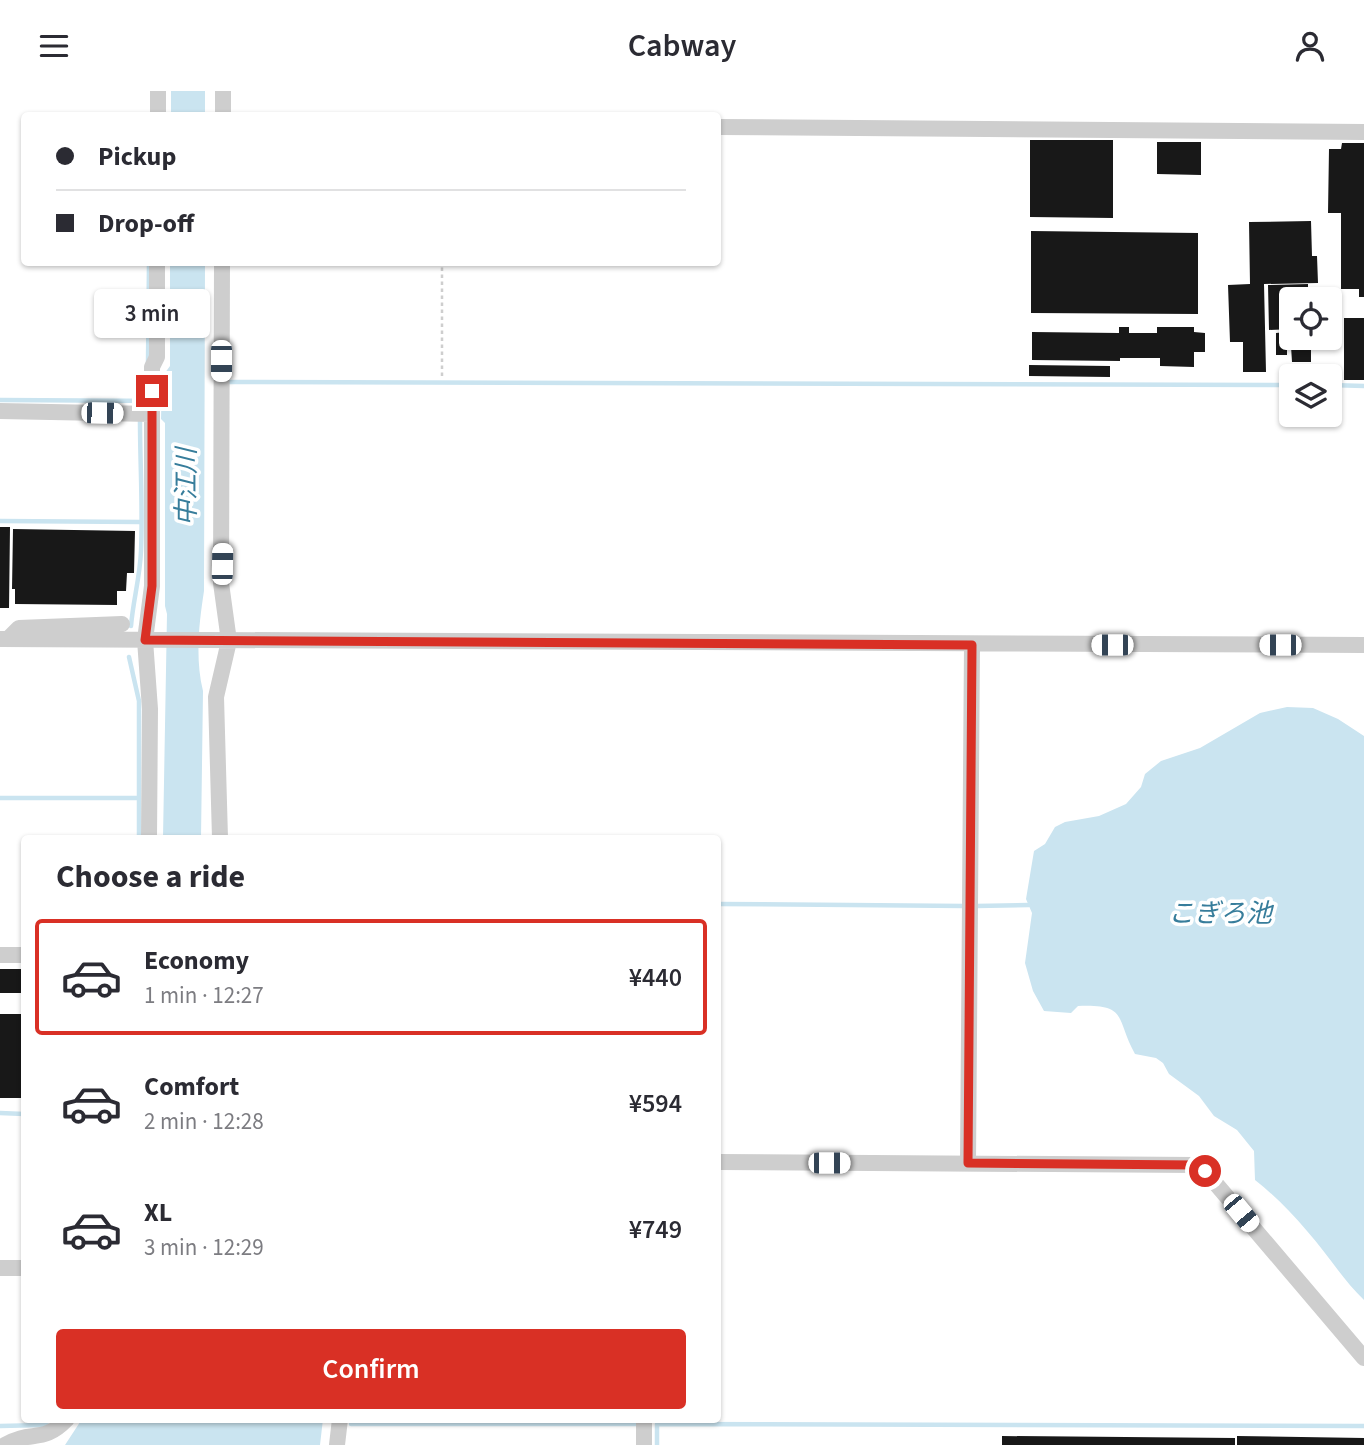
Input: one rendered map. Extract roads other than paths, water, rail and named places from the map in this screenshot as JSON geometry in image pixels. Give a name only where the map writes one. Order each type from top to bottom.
[{"type":"street","points":[[158,91],[158,112]]},
{"type":"street","points":[[223,91],[223,112]]},
{"type":"street","points":[[721,127],[1364,132]]},
{"type":"street","points":[[149,835],[152,367],[157,357],[157,266]]},
{"type":"street","points":[[220,835],[216,697],[222,641],[222,266]]},
{"type":"street","points":[[0,411],[152,412]]},
{"type":"street","points":[[4,639],[19,628],[122,624]]},
{"type":"street","points":[[4,639],[1364,645]]},
{"type":"street","points":[[968,1163],[972,645]]},
{"type":"street","points":[[0,955],[21,955]]},
{"type":"street","points":[[721,1163],[1196,1165],[1205,1171],[1364,1358]]},
{"type":"street","points":[[0,1268],[21,1268]]},
{"type":"street","points":[[5,1445],[13,1440],[47,1440],[64,1423]]},
{"type":"street","points":[[337,1445],[340,1423]]},
{"type":"street","points":[[644,1423],[644,1445]]},
{"type":"water","points":[[171,91],[205,91],[205,112],[171,112]]},
{"type":"water","name":"中江川","points":[[170,266],[205,266],[204,591],[198,654],[203,691],[201,835],[163,835],[167,614],[165,423],[161,419],[162,377],[170,366]]},
{"type":"water","name":"こぎろ池","points":[[1287,707],[1313,708],[1338,719],[1364,736],[1364,1300],[1295,1217],[1255,1180],[1254,1151],[1237,1130],[1214,1116],[1199,1096],[1169,1074],[1163,1063],[1156,1058],[1135,1054],[1122,1022],[1113,1011],[1094,1006],[1078,1006],[1071,1013],[1044,1011],[1033,991],[1025,963],[1032,913],[1026,899],[1034,851],[1045,844],[1055,827],[1065,822],[1099,816],[1126,804],[1141,787],[1145,774],[1161,761],[1200,748],[1260,713]]},
{"type":"water","points":[[79,1423],[323,1423],[320,1445],[65,1445]]},
{"type":"waterway","points":[[148,363],[149,266]]},
{"type":"waterway","points":[[225,382],[1279,385]]},
{"type":"waterway","points":[[1342,385],[1364,386]]},
{"type":"waterway","points":[[0,400],[167,401]]},
{"type":"waterway","points":[[131,626],[141,551],[140,421]]},
{"type":"waterway","points":[[0,521],[140,522]]},
{"type":"waterway","points":[[129,657],[139,701],[139,835]]},
{"type":"waterway","points":[[0,798],[139,798]]},
{"type":"waterway","points":[[721,904],[965,906]]},
{"type":"waterway","points":[[976,906],[1029,905]]},
{"type":"waterway","points":[[0,1113],[21,1114]]},
{"type":"waterway","points":[[0,1426],[46,1423]]},
{"type":"waterway","points":[[351,1424],[639,1424]]},
{"type":"waterway","points":[[657,1445],[657,1424],[1364,1426]]}]
